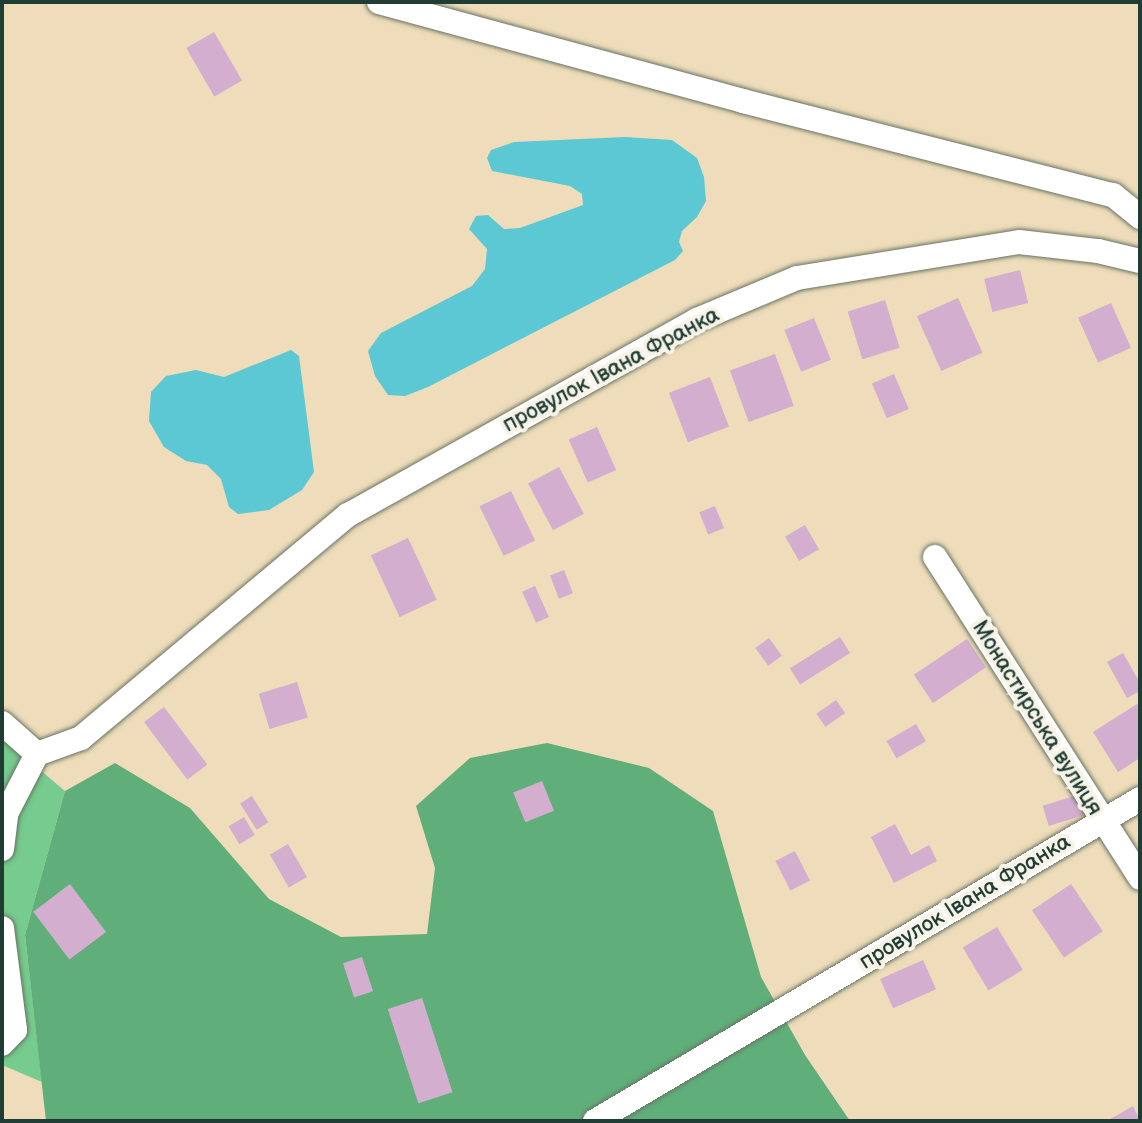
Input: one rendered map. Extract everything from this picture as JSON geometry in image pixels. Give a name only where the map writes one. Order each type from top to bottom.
[{"type":"street","points":[[379,2],[743,101],[1113,195],[1140,217]]},
{"type":"street","name":"провулок Івана Франка","points":[[37,754],[81,738],[348,515],[697,320],[797,278],[1019,242],[1098,251],[1140,261]]},
{"type":"street","name":"Монастирська вулиця","points":[[935,557],[1140,878]]},
{"type":"street","points":[[2,723],[37,754],[6,814],[2,849]]},
{"type":"street","name":"провулок Івана Франка","points":[[595,1121],[1140,799]]},
{"type":"street","points":[[2,928],[15,1030],[2,1044]]},
{"type":"green space","points":[[2,738],[65,791],[25,935],[42,1082],[2,1065]]},
{"type":"green space","points":[[547,743],[649,768],[713,811],[761,977],[805,1055],[850,1121],[46,1121],[25,935],[65,791],[115,763],[190,808],[269,899],[341,937],[427,934],[435,868],[416,806],[470,758]]},
{"type":"water","points":[[625,137],[672,140],[697,158],[704,177],[706,201],[697,217],[682,231],[679,242],[683,251],[675,260],[428,387],[405,396],[388,395],[375,376],[368,351],[381,333],[472,286],[485,269],[487,249],[469,229],[476,216],[488,215],[504,229],[520,228],[583,205],[582,194],[570,186],[492,171],[487,158],[491,150],[514,142]]},
{"type":"water","points":[[291,350],[299,356],[314,472],[302,490],[269,510],[238,514],[229,507],[221,479],[207,465],[186,461],[164,447],[149,421],[151,392],[166,376],[196,370],[224,377]]},
{"type":"building","points":[[214,32],[242,80],[214,96],[186,48]]},
{"type":"building","points":[[1020,270],[1028,303],[992,312],[984,279]]},
{"type":"building","points":[[958,298],[982,353],[941,371],[917,316]]},
{"type":"building","points":[[885,300],[900,348],[862,359],[848,311]]},
{"type":"building","points":[[1111,303],[1131,348],[1098,362],[1078,318]]},
{"type":"building","points":[[814,318],[831,360],[801,372],[784,330]]},
{"type":"building","points":[[775,354],[794,406],[749,422],[730,370]]},
{"type":"building","points":[[894,374],[909,409],[887,418],[872,383]]},
{"type":"building","points":[[710,377],[729,426],[688,442],[669,393]]},
{"type":"building","points":[[597,427],[616,470],[588,483],[569,440]]},
{"type":"building","points":[[559,467],[584,514],[553,530],[528,483]]},
{"type":"building","points":[[511,491],[535,540],[504,556],[480,506]]},
{"type":"building","points":[[715,506],[724,528],[708,535],[699,512]]},
{"type":"building","points":[[805,525],[819,549],[799,561],[785,536]]},
{"type":"building","points":[[408,538],[437,600],[400,617],[371,555]]},
{"type":"building","points":[[564,570],[573,593],[559,599],[550,575]]},
{"type":"building","points":[[535,586],[549,617],[536,623],[522,592]]},
{"type":"building","points":[[840,637],[850,653],[800,684],[790,668]]},
{"type":"building","points":[[769,638],[782,656],[768,666],[755,648]]},
{"type":"building","points":[[967,639],[986,667],[933,703],[914,675]]},
{"type":"building","points":[[1123,653],[1140,683],[1140,691],[1127,698],[1107,662]]},
{"type":"building","points":[[297,682],[308,717],[270,729],[259,694]]},
{"type":"building","points":[[836,700],[845,713],[826,727],[816,714]]},
{"type":"building","points":[[1137,704],[1140,709],[1140,758],[1118,772],[1093,732]]},
{"type":"building","points":[[164,707],[207,765],[187,780],[144,722]]},
{"type":"building","points":[[916,724],[926,741],[897,758],[887,741]]},
{"type":"building","points":[[542,781],[554,811],[525,822],[513,793]]},
{"type":"building","points":[[1078,795],[1084,815],[1049,826],[1043,806]]},
{"type":"building","points":[[252,796],[268,822],[257,830],[240,803]]},
{"type":"building","points":[[244,817],[255,835],[239,844],[229,826]]},
{"type":"building","points":[[895,824],[911,855],[929,845],[937,861],[894,883],[871,837]]},
{"type":"building","points":[[288,844],[307,877],[289,887],[270,854]]},
{"type":"building","points":[[795,851],[810,880],[790,890],[775,861]]},
{"type":"building","points":[[70,884],[106,932],[69,960],[33,912]]},
{"type":"building","points":[[1071,884],[1103,931],[1064,958],[1032,910]]},
{"type":"building","points":[[997,927],[1023,970],[988,990],[963,948]]},
{"type":"building","points":[[362,957],[373,991],[354,997],[343,963]]},
{"type":"building","points":[[923,960],[936,989],[893,1008],[880,979]]},
{"type":"building","points":[[422,998],[453,1092],[418,1103],[388,1009]]},
{"type":"building","points":[[1133,1106],[1140,1121],[1107,1121]]}]
